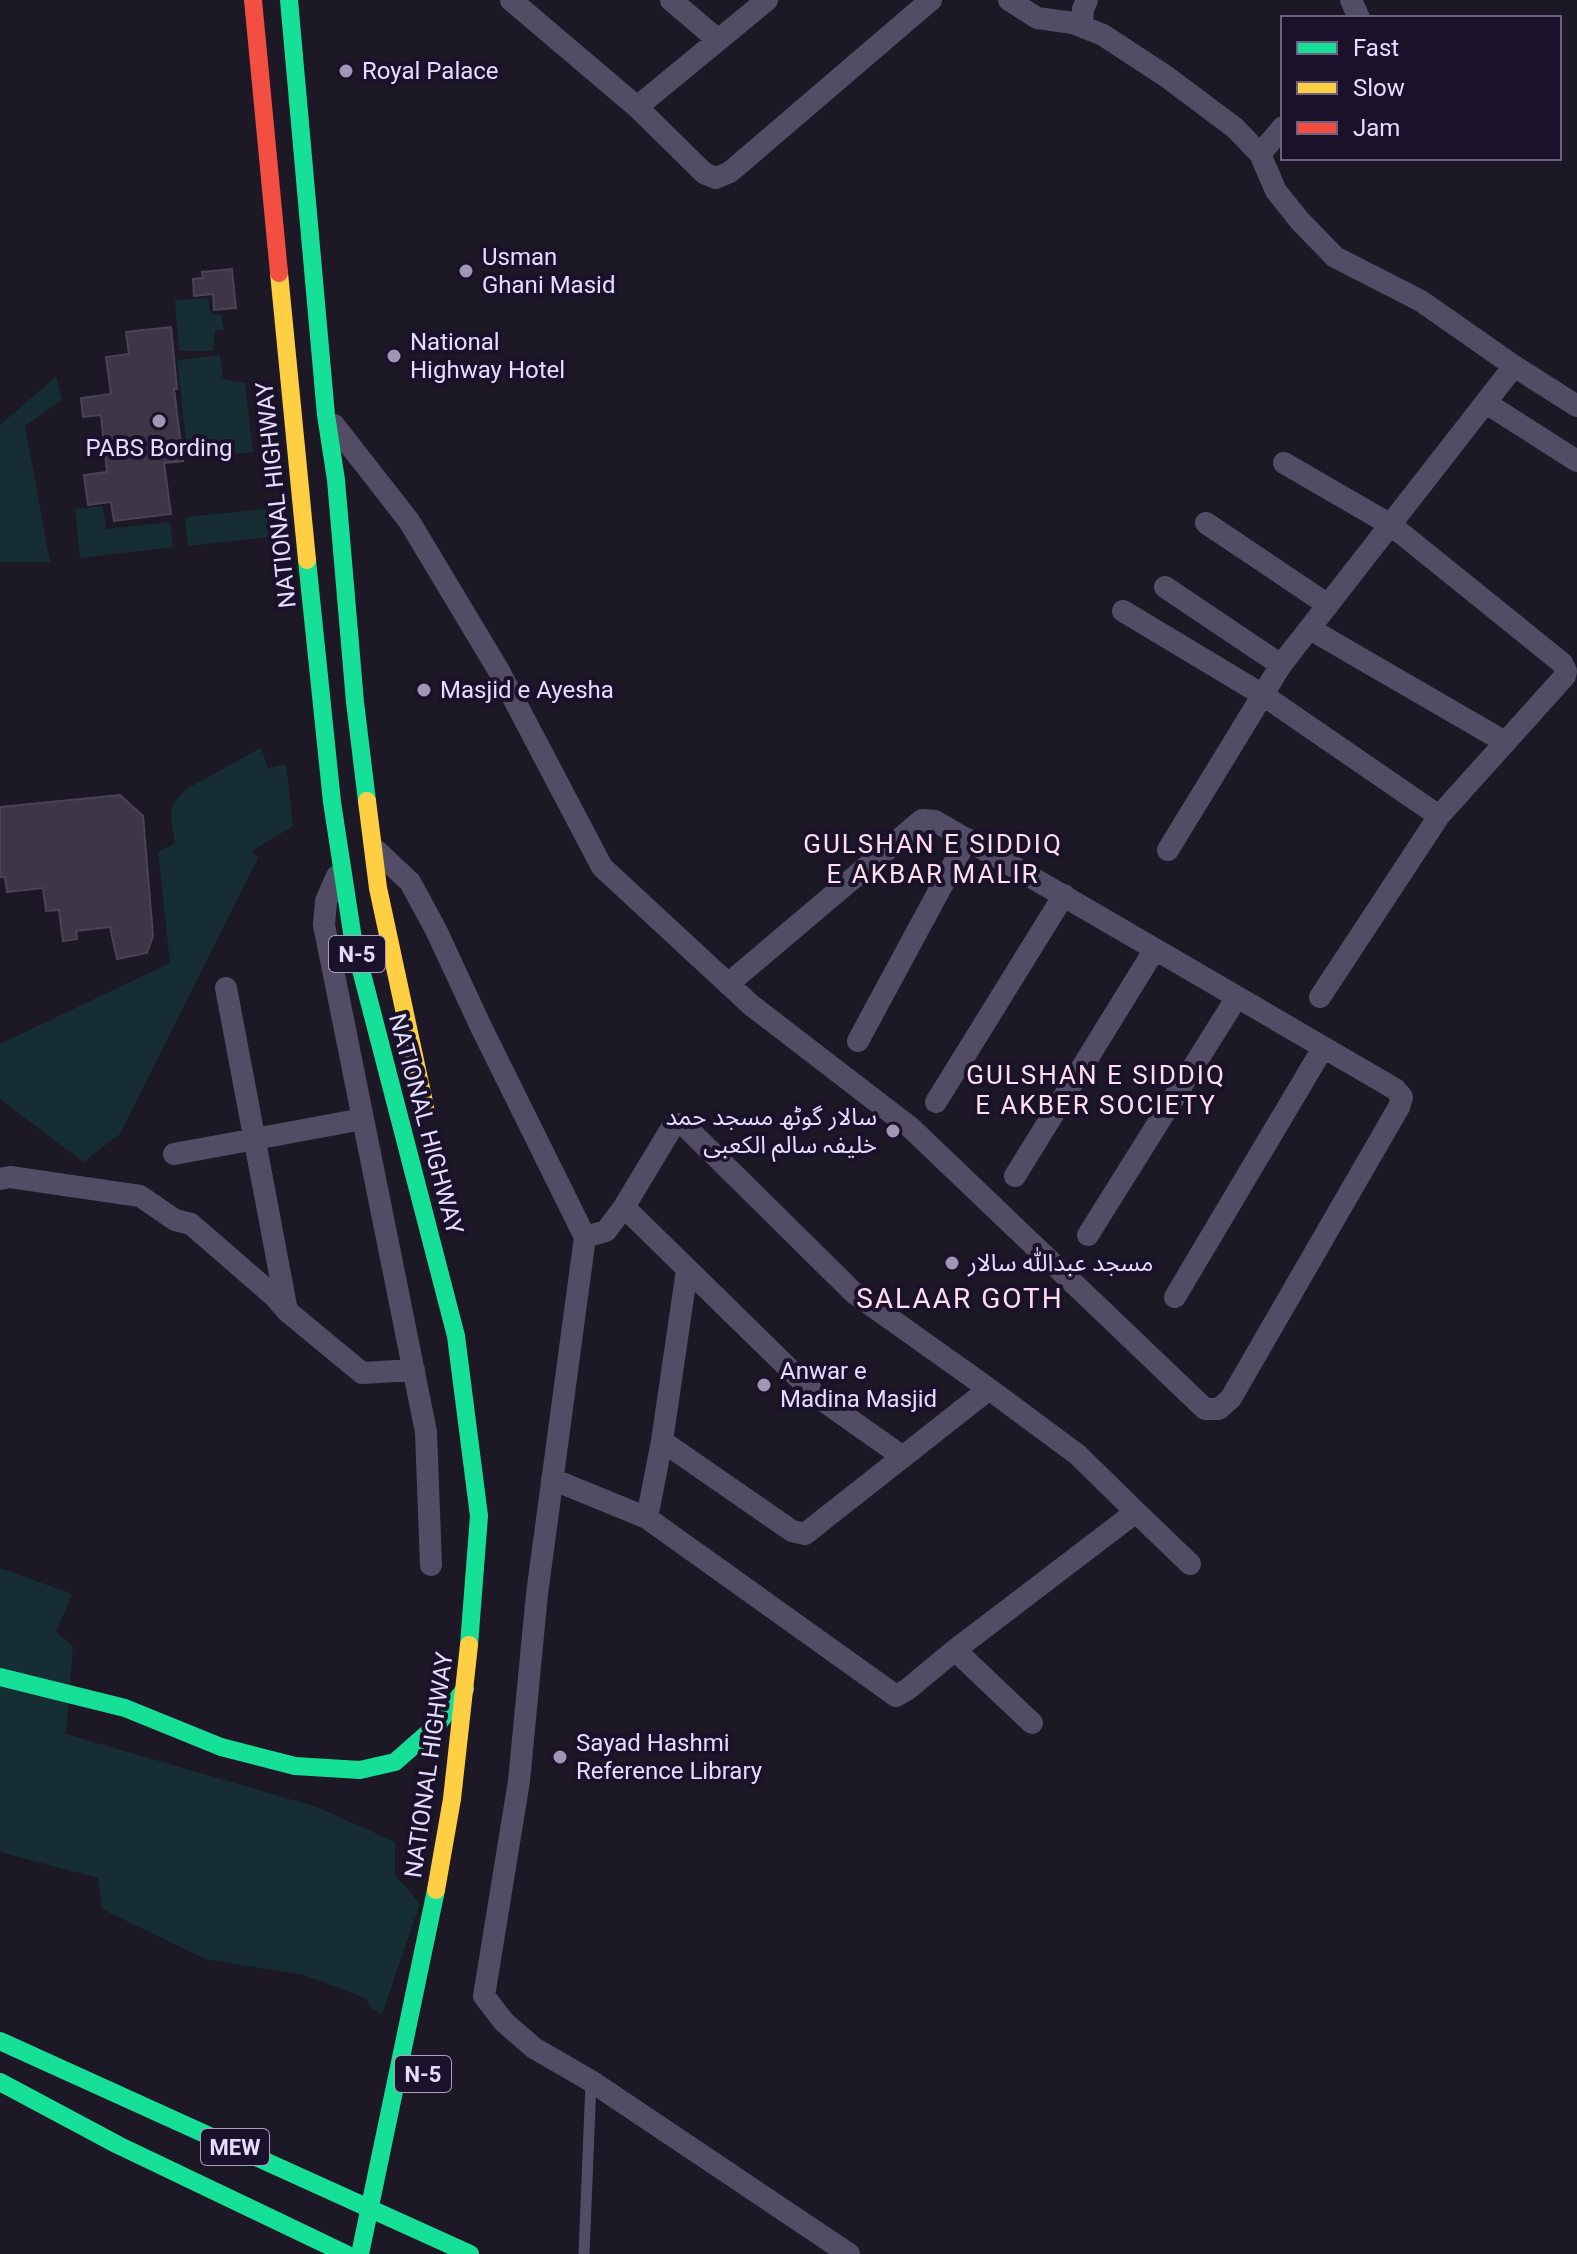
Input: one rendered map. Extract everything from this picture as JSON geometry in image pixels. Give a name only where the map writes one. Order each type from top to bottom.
[{"type":"highway","name":"NATIONAL HIGHWAY","points":[[253,0],[285,346],[341,868],[353,939],[456,1336],[479,1516],[476,1578],[452,1799],[435,1898],[360,2254]]},
{"type":"highway","name":"NATIONAL HIGHWAY","points":[[289,0],[326,415],[336,480],[355,702],[373,848],[381,903],[428,1122]]},
{"type":"highway","points":[[285,346],[320,338]]},
{"type":"highway","points":[[0,1677],[125,1708],[221,1747],[295,1766],[360,1770],[395,1762],[437,1725],[465,1689]]},
{"type":"highway","name":"MEW","points":[[0,2041],[470,2254]]},
{"type":"highway","name":"MEW","points":[[0,2082],[118,2145],[346,2254]]},
{"type":"highway","points":[[389,2241],[399,2198]]},
{"type":"street","points":[[511,0],[637,107],[704,173],[716,178],[730,172],[931,0]]},
{"type":"street","points":[[671,0],[718,40]]},
{"type":"street","points":[[637,107],[767,0]]},
{"type":"street","points":[[1009,0],[1037,18],[1073,23],[1103,35],[1167,77],[1235,128],[1260,154],[1276,191],[1335,257],[1421,301],[1577,406]]},
{"type":"street","points":[[1082,26],[1087,0]]},
{"type":"street","points":[[1260,154],[1281,129]]},
{"type":"street","points":[[1168,850],[1281,665],[1514,366]]},
{"type":"street","points":[[1486,403],[1577,461]]},
{"type":"street","points":[[326,415],[409,521],[499,671],[602,867],[728,984],[751,1005],[911,1128],[1205,1409],[1219,1409],[1231,1398],[1402,1097],[1395,1089],[935,821],[922,820],[728,984]]},
{"type":"street","points":[[1284,463],[1391,525],[1565,668],[1565,676],[1439,816],[1320,997]]},
{"type":"street","points":[[1206,523],[1328,605]]},
{"type":"street","points":[[1165,587],[1281,665]]},
{"type":"street","points":[[1123,611],[1263,695],[1439,816]]},
{"type":"street","points":[[1310,629],[1505,742]]},
{"type":"street","points":[[858,1041],[967,839]]},
{"type":"street","points":[[373,848],[410,882],[585,1237],[537,1594],[519,1781],[484,1996],[504,2022],[534,2048],[591,2081],[849,2254]]},
{"type":"street","points":[[341,868],[326,901],[324,925],[426,1432],[431,1565]]},
{"type":"street","points":[[936,1102],[1064,895]]},
{"type":"street","points":[[1015,1176],[1155,949]]},
{"type":"street","points":[[226,988],[287,1311]]},
{"type":"street","points":[[1088,1235],[1237,997]]},
{"type":"street","points":[[1175,1297],[1323,1048]]},
{"type":"street","points":[[174,1154],[363,1119]]},
{"type":"street","points":[[585,1237],[606,1231],[671,1129],[677,1124],[684,1125],[854,1293],[1078,1455],[1190,1564]]},
{"type":"street","points":[[0,1179],[10,1177],[140,1196],[175,1220],[191,1224],[287,1311],[362,1373],[414,1370]]},
{"type":"street","points":[[624,1207],[818,1397],[903,1457]]},
{"type":"street","points":[[647,1518],[662,1441],[687,1270]]},
{"type":"street","points":[[662,1441],[792,1531],[805,1534],[989,1389]]},
{"type":"street","points":[[552,1479],[647,1518],[896,1696],[1136,1512]]},
{"type":"street","points":[[955,1650],[1032,1723]]},
{"type":"lane","points":[[584,2254],[591,2081]]},
{"type":"green space","points":[[208,298],[211,314],[221,315],[224,330],[215,330],[213,351],[179,351],[175,300]]},
{"type":"green space","points":[[220,355],[223,379],[245,383],[253,452],[188,459],[177,360]]},
{"type":"green space","points":[[56,377],[62,400],[25,426],[50,562],[0,562],[0,425]]},
{"type":"green space","points":[[103,506],[106,529],[170,522],[173,547],[80,558],[75,509]]},
{"type":"green space","points":[[266,509],[269,537],[188,546],[185,517]]},
{"type":"green space","points":[[261,748],[268,768],[286,764],[293,826],[252,851],[258,858],[120,1134],[83,1162],[0,1099],[0,1044],[170,963],[158,852],[175,843],[171,819],[173,807],[188,788]]},
{"type":"green space","points":[[0,1568],[72,1594],[56,1632],[73,1646],[66,1734],[317,1807],[395,1842],[395,1875],[420,1904],[382,2014],[372,2009],[365,1998],[304,1975],[205,1959],[102,1909],[98,1878],[0,1852]]},
{"type":"building","points":[[232,269],[236,308],[214,310],[213,294],[194,296],[193,279],[203,278],[202,272]]},
{"type":"building","name":"PABS Bording","points":[[171,327],[177,389],[174,389],[183,461],[164,463],[171,514],[114,521],[111,502],[88,505],[84,475],[107,472],[101,415],[83,417],[81,398],[111,394],[106,357],[129,354],[126,332]]},
{"type":"building","points":[[120,795],[143,816],[153,936],[147,953],[117,959],[110,927],[76,931],[77,939],[63,941],[59,910],[46,911],[43,888],[7,892],[5,877],[0,877],[0,807]]},
{"type":"traffic: fast","points":[[289,0],[326,415],[336,480],[355,702],[367,801]]},
{"type":"traffic: fast","points":[[307,560],[332,802],[353,939],[456,1336],[479,1516],[469,1645]]},
{"type":"traffic: fast","points":[[0,1677],[125,1708],[221,1747],[295,1766],[360,1770],[395,1762],[437,1725],[465,1689]]},
{"type":"traffic: fast","points":[[360,2254],[436,1890]]},
{"type":"traffic: fast","points":[[0,2041],[470,2254]]},
{"type":"traffic: fast","points":[[0,2082],[118,2145],[346,2254]]},
{"type":"traffic: slow","points":[[279,273],[307,560]]},
{"type":"traffic: slow","points":[[367,801],[378,888],[425,1107]]},
{"type":"traffic: slow","points":[[436,1890],[452,1799],[469,1645]]},
{"type":"traffic: jam","points":[[253,0],[279,273]]},
{"type":"place","name":"Royal Palace","points":[[346,71]]},
{"type":"place","name":"Usman Ghani Masid","points":[[466,271]]},
{"type":"place","name":"National Highway Hotel","points":[[394,356]]},
{"type":"place","name":"PABS Bording","points":[[159,421]]},
{"type":"place","name":"Masjid e Ayesha","points":[[424,690]]},
{"type":"place","name":"سالار گوٹھ مسجد حمد خلیفہ سالم الکعبی","points":[[893,1131]]},
{"type":"place","name":"مسجد عبداللّٰہ سالار","points":[[952,1263]]},
{"type":"place","name":"Anwar e Madina Masjid","points":[[764,1385]]},
{"type":"place","name":"Sayad Hashmi Reference Library","points":[[560,1757]]},
{"type":"district","name":"GULSHAN E SIDDIQ E AKBAR MALIR","points":[[933,859]]},
{"type":"district","name":"GULSHAN E SIDDIQ E AKBER SOCIETY","points":[[1096,1090]]},
{"type":"district","name":"SALAAR GOTH","points":[[960,1298]]}]
